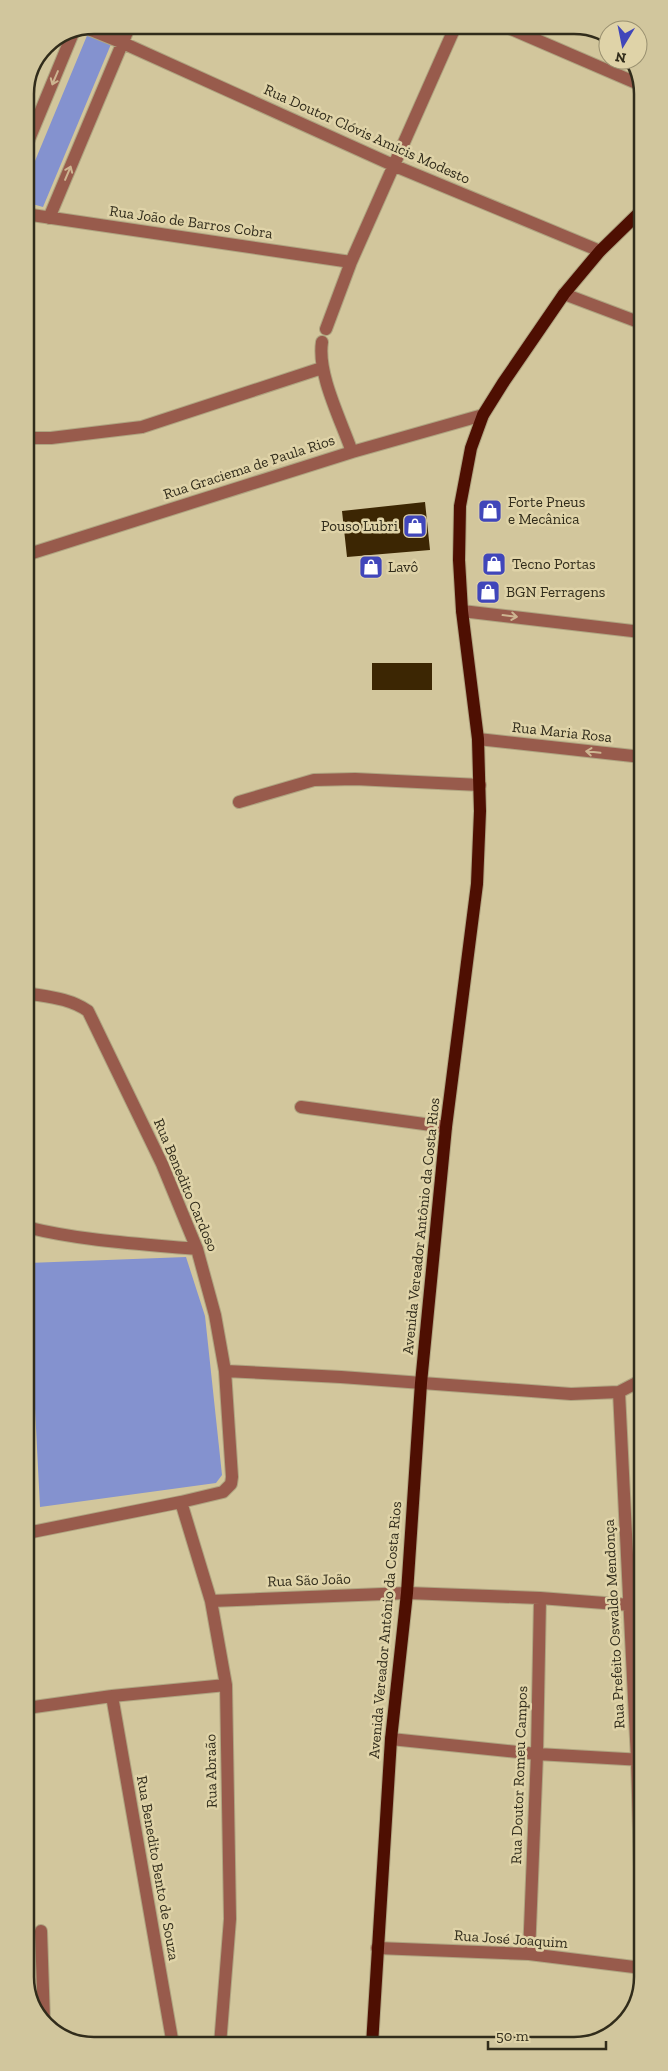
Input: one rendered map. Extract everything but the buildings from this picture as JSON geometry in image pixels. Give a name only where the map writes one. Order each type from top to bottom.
[{"type":"main road","name":"Avenida Vereador Antônio da Costa Rios","points":[[372,2037],[391,1739],[407,1592],[421,1383],[446,1127],[477,884],[480,785],[478,740],[462,611],[459,560],[460,506],[471,448],[483,416],[503,383],[564,294],[600,252],[634,218]]},
{"type":"street","name":"Rua Doutor Clóvis Amicis Modesto","points":[[101,34],[394,166],[600,252]]},
{"type":"street","points":[[49,218],[126,34]]},
{"type":"street","points":[[352,452],[322,368],[320,353],[324,336],[351,262],[452,34]]},
{"type":"street","points":[[523,34],[633,81]]},
{"type":"street","points":[[34,126],[71,38]]},
{"type":"street","name":"Rua João de Barros Cobra","points":[[34,216],[351,262]]},
{"type":"street","points":[[564,294],[634,320]]},
{"type":"street","points":[[34,438],[51,438],[142,427],[322,368]]},
{"type":"street","name":"Rua Graciema de Paula Rios","points":[[34,552],[352,452],[483,416]]},
{"type":"street","points":[[462,611],[634,631]]},
{"type":"street","name":"Rua Maria Rosa","points":[[478,740],[634,756]]},
{"type":"street","points":[[239,802],[314,780],[355,779],[480,785]]},
{"type":"street","name":"Rua Benedito Cardoso","points":[[34,995],[64,999],[76,1003],[88,1011],[162,1164],[197,1249],[215,1315],[225,1371],[232,1477],[231,1484],[222,1492],[181,1502]]},
{"type":"street","points":[[301,1107],[446,1127]]},
{"type":"street","points":[[34,1230],[131,1243],[197,1249]]},
{"type":"street","points":[[225,1371],[571,1394],[620,1392],[634,1384]]},
{"type":"street","name":"Rua Prefeito Oswaldo Mendonça","points":[[620,1392],[629,1604],[634,1674]]},
{"type":"street","points":[[34,1532],[181,1502]]},
{"type":"street","name":"Rua Abraão","points":[[181,1502],[211,1601],[226,1685],[230,1919],[221,2037]]},
{"type":"street","name":"Rua São João","points":[[211,1601],[407,1592],[634,1605]]},
{"type":"street","name":"Rua Doutor Romeu Campos","points":[[529,1954],[537,1754],[540,1598]]},
{"type":"street","points":[[34,1707],[112,1696],[226,1685]]},
{"type":"street","name":"Rua Benedito Bento de Souza","points":[[112,1696],[171,2037]]},
{"type":"street","points":[[391,1739],[537,1754],[634,1759]]},
{"type":"street","points":[[41,1931],[44,2010]]},
{"type":"street","name":"Rua José Joaquim","points":[[377,1948],[529,1954],[634,1967]]},
{"type":"shaded area","points":[[115,34],[43,207],[34,204],[34,163],[87,35]]},
{"type":"shaded area","points":[[186,1257],[205,1316],[222,1475],[216,1483],[40,1507],[34,1388],[34,1263]]},
{"type":"place","name":"Forte Pneus e Mecânica","points":[[490,511]]},
{"type":"place","name":"Pouso Lubri","points":[[415,526]]},
{"type":"place","name":"Tecno Portas","points":[[494,564]]},
{"type":"place","name":"Lavô","points":[[371,567]]},
{"type":"place","name":"BGN Ferragens","points":[[488,592]]}]
